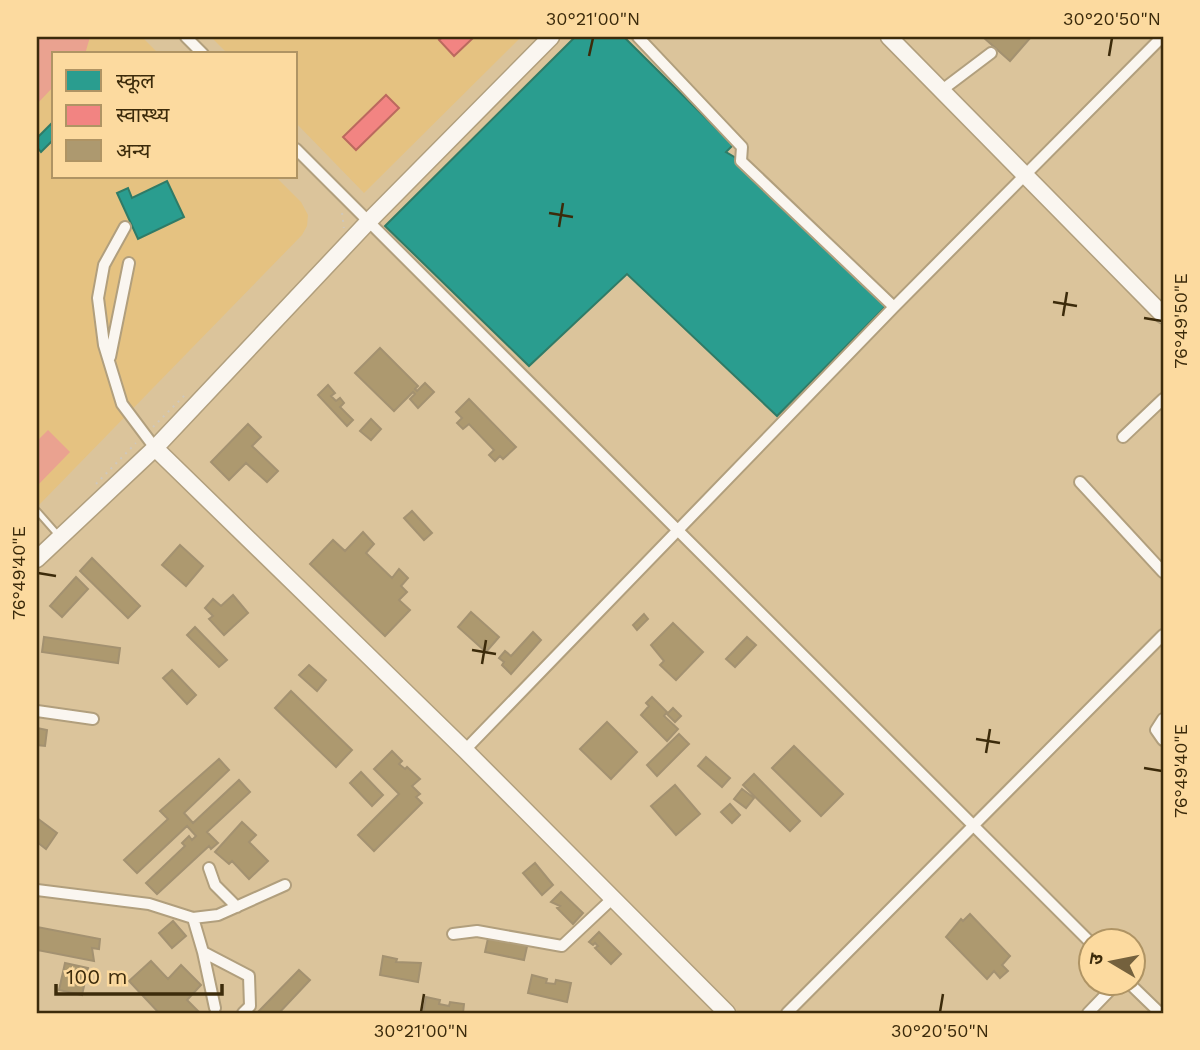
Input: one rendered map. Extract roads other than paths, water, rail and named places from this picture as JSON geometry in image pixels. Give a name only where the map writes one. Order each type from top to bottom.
[{"type":"street","points":[[186,37],[201,52]]},
{"type":"street","points":[[37,559],[155,448],[368,223],[551,37]]},
{"type":"street","points":[[638,37],[742,147],[741,160],[894,307]]},
{"type":"street","points":[[889,37],[1163,315]]},
{"type":"street","points":[[465,750],[676,530],[1162,37]]},
{"type":"street","points":[[942,90],[991,53]]},
{"type":"street","points":[[298,151],[1078,931]]},
{"type":"street","points":[[125,228],[104,265],[98,298],[104,345],[122,404],[155,448],[465,750],[727,1013]]},
{"type":"street","points":[[110,364],[129,263]]},
{"type":"street","points":[[1124,437],[1163,399]]},
{"type":"street","points":[[1080,482],[1163,572]]},
{"type":"street","points":[[787,1013],[1162,637]]},
{"type":"street","points":[[37,711],[93,719]]},
{"type":"street","points":[[1163,719],[1156,730],[1163,740]]},
{"type":"street","points":[[209,868],[215,885],[237,906]]},
{"type":"street","points":[[37,890],[149,904],[193,918],[218,915],[285,885]]},
{"type":"street","points":[[453,934],[477,931],[562,946],[612,898]]},
{"type":"street","points":[[193,918],[215,1008]]},
{"type":"street","points":[[203,952],[249,975],[250,1006],[243,1013]]},
{"type":"street","points":[[1087,1013],[1102,998]]},
{"type":"street","points":[[1144,998],[1160,1013]]},
{"type":"lane","points":[[37,511],[59,536]]}]
